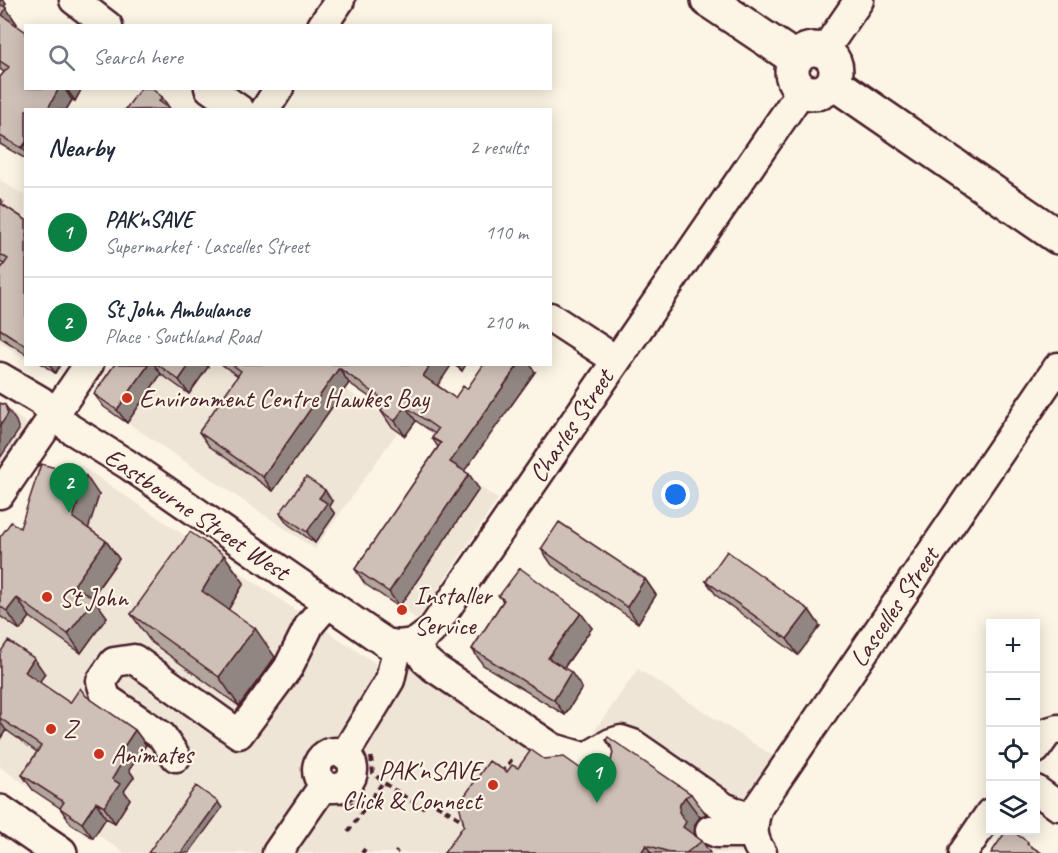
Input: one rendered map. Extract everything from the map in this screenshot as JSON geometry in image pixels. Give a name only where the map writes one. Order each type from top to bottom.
[{"type":"main road","points":[[708,0],[807,67],[816,93],[823,92],[834,83],[1058,237]]},
{"type":"main road","points":[[0,812],[60,853]]},
{"type":"street","points":[[74,0],[105,24]]},
{"type":"street","points":[[323,24],[340,0]]},
{"type":"street","name":"Charles Street","points":[[406,644],[431,631],[616,360],[807,67],[859,0]]},
{"type":"street","points":[[212,90],[237,108]]},
{"type":"street","points":[[266,108],[278,90]]},
{"type":"street","points":[[552,318],[616,360]]},
{"type":"street","points":[[0,494],[88,366]]},
{"type":"street","name":"Lascelles Street","points":[[756,841],[758,807],[768,791],[1058,367]]},
{"type":"street","name":"Eastbourne Street West","points":[[0,377],[41,401],[69,428],[127,464],[386,643],[406,644]]},
{"type":"street","points":[[176,757],[162,736],[106,698],[102,681],[114,662],[134,659],[239,734],[288,668],[310,624],[328,603]]},
{"type":"street","points":[[277,853],[324,785],[316,771],[320,759],[329,752],[337,751],[345,754],[390,680],[406,644],[433,667],[553,748],[580,756],[611,774]]},
{"type":"street","points":[[1040,742],[1048,732],[1058,729]]},
{"type":"street","points":[[580,756],[590,754],[611,742],[621,740],[633,744],[724,807],[756,841]]},
{"type":"street","points":[[1040,793],[1058,806]]},
{"type":"street","points":[[963,853],[986,819]]},
{"type":"street","points":[[710,830],[756,841]]},
{"type":"path","points":[[498,776],[512,759]]},
{"type":"path","points":[[502,773],[512,777]]},
{"type":"path","points":[[348,832],[383,782],[418,806],[423,807],[429,800],[466,824],[469,834]]},
{"type":"path","points":[[466,824],[472,815]]},
{"type":"shaded area","points":[[0,180],[24,195],[24,358],[0,342]]},
{"type":"shaded area","points":[[135,366],[311,366],[401,427],[315,549],[104,407]]},
{"type":"shaded area","points":[[0,405],[35,429],[0,477]]},
{"type":"shaded area","points":[[446,464],[498,499],[418,620],[364,583]]},
{"type":"shaded area","points":[[81,466],[378,665],[381,676],[265,853],[124,853],[0,767],[0,567],[67,470]]},
{"type":"shaded area","points":[[417,662],[564,744],[584,742],[590,737],[638,669],[773,756],[745,796],[740,810],[738,824],[744,853],[293,853],[331,798],[347,793],[360,770],[357,760],[401,685],[407,670]]},
{"type":"building","points":[[0,4],[6,8],[2,15],[24,31],[24,90],[58,90],[48,108],[24,108],[24,145],[22,148],[0,136],[0,77],[9,67],[0,61]]},
{"type":"building","points":[[140,90],[153,90],[162,97],[159,101],[169,108],[126,108]]},
{"type":"building","points":[[0,203],[24,219],[24,345],[0,329],[0,270],[8,259],[0,254]]},
{"type":"building","points":[[114,366],[148,366],[117,410],[94,394]]},
{"type":"building","points":[[160,366],[189,366],[179,380]]},
{"type":"building","points":[[234,366],[430,366],[423,376],[455,398],[463,386],[467,389],[483,366],[518,366],[450,462],[469,474],[389,592],[355,569],[441,443],[432,438],[438,429],[405,406],[395,421],[381,411],[387,402],[339,368],[263,477],[199,432],[241,371]]},
{"type":"building","points":[[0,403],[5,405],[8,414],[0,426]]},
{"type":"building","points":[[41,464],[86,476],[73,518],[106,541],[74,585],[94,599],[68,634],[17,598],[7,611],[0,606],[0,537],[11,522],[20,528]]},
{"type":"building","points":[[306,477],[325,490],[319,498],[327,503],[307,532],[280,513]]},
{"type":"building","points":[[559,522],[645,579],[627,607],[541,549]]},
{"type":"building","points":[[190,532],[224,555],[202,591],[255,628],[219,677],[131,614]]},
{"type":"building","points":[[727,551],[809,610],[787,639],[706,581]]},
{"type":"building","points":[[520,568],[581,613],[548,658],[571,672],[554,700],[472,649],[504,600],[499,596]]},
{"type":"building","points":[[8,641],[34,658],[25,672],[70,703],[80,688],[86,696],[135,730],[117,757],[123,761],[112,779],[120,784],[104,807],[96,802],[82,823],[60,808],[64,802],[22,775],[41,746],[0,718],[0,653]]},
{"type":"building","points":[[608,737],[691,794],[685,797],[680,804],[679,812],[686,822],[683,827],[702,841],[686,853],[673,853],[646,845],[641,853],[444,853],[464,825],[459,804],[489,761],[507,772],[512,765],[518,768],[531,750],[544,759],[564,757],[584,771],[587,767],[597,770],[605,767],[611,761],[613,753],[606,740]]},
{"type":"building","points":[[196,786],[218,802],[181,853],[148,853]]},
{"type":"building","points":[[1003,835],[1018,835],[1042,853],[991,853]]},
{"type":"place","name":"Environment Centre Hawkes Bay","points":[[127,398]]},
{"type":"place","name":"St John Ambulance","points":[[69,513]]},
{"type":"place","name":"St John","points":[[47,597]]},
{"type":"place","name":"Installer Service","points":[[402,610]]},
{"type":"place","name":"Z","points":[[51,729]]},
{"type":"place","name":"Animates","points":[[99,754]]},
{"type":"place","name":"PAK'nSAVE Click & Connect","points":[[493,785]]},
{"type":"place","name":"PAK'nSAVE","points":[[597,803]]}]
